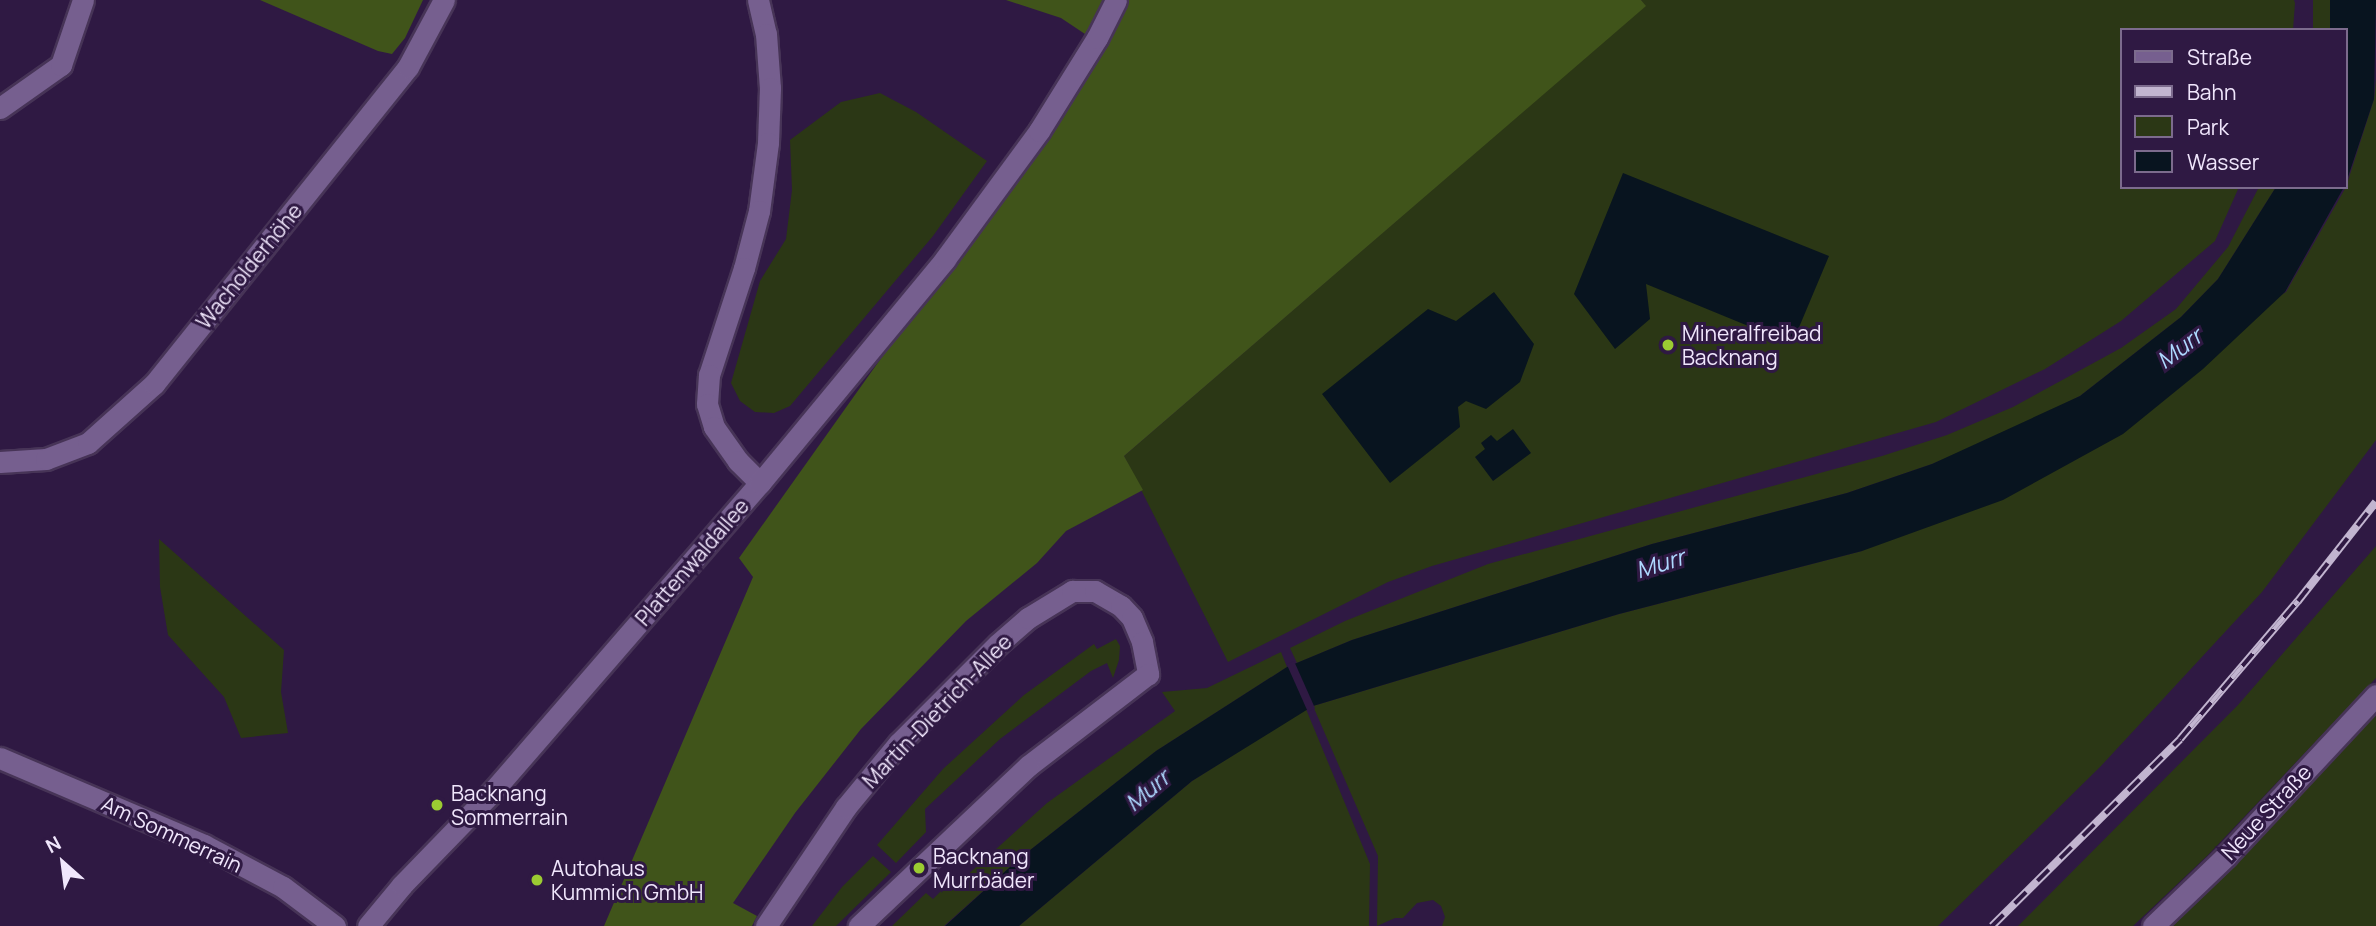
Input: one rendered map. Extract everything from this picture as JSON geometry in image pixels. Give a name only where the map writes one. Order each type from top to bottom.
[{"type":"street","points":[[0,108],[61,65],[83,0]]},
{"type":"street","name":"Wacholderhöhe","points":[[0,462],[46,459],[88,443],[154,384],[408,67],[444,0]]},
{"type":"street","name":"Plattenwaldallee","points":[[374,924],[402,884],[493,791],[760,483],[738,461],[714,427],[707,404],[709,375],[744,268],[759,211],[768,143],[771,88],[766,34],[758,0]]},
{"type":"street","points":[[760,483],[953,248],[1039,131],[1097,38],[1115,0]]},
{"type":"street","name":"Martin-Dietrich-Allee","points":[[766,926],[855,796],[898,744],[998,644],[1028,618],[1072,591],[1095,591],[1121,606],[1132,618],[1142,642],[1148,674],[1028,766],[859,926]]},
{"type":"street","name":"Neue Straße","points":[[2153,926],[2226,856],[2376,695]]},
{"type":"street","name":"Am Sommerrain","points":[[0,758],[204,845],[283,887],[335,926]]},
{"type":"green space","points":[[260,0],[423,0],[405,38],[392,54],[378,51]]},
{"type":"green space","points":[[1006,0],[1641,0],[1646,6],[1124,456],[1143,490],[1066,531],[1037,563],[966,621],[861,729],[795,813],[733,903],[757,916],[752,926],[604,926],[753,577],[739,558],[1103,46],[1061,18]]},
{"type":"green space","name":"Mineralfreibad Backnang","points":[[1641,0],[2294,0],[2295,3],[2293,28],[2120,28],[2120,189],[2238,189],[2215,241],[2121,321],[2045,369],[1936,422],[1432,566],[1388,582],[1228,662],[1124,456],[1645,6]]},
{"type":"green space","points":[[2313,0],[2330,0],[2330,28],[2313,28]]},
{"type":"green space","points":[[2376,79],[2376,440],[2262,592],[2101,766],[1938,926],[1442,926],[1445,917],[1441,906],[1433,900],[1417,903],[1403,918],[1395,918],[1377,926],[1378,856],[1313,706],[1619,614],[1862,551],[2286,292],[2345,189],[2348,189],[2348,181],[2374,99]]},
{"type":"green space","points":[[880,93],[916,112],[987,161],[933,236],[790,406],[774,413],[755,412],[740,401],[731,383],[760,281],[786,239],[792,190],[790,140],[841,102]]},
{"type":"green space","points":[[2258,189],[2275,189],[2218,279],[2181,317],[2080,396],[2014,429],[1932,464],[1847,493],[1652,544],[1352,640],[1297,663],[1290,648],[1345,621],[1488,564],[1882,456],[1947,435],[2013,407],[2121,348],[2176,309],[2228,247]]},
{"type":"green space","points":[[159,539],[284,650],[281,692],[288,733],[241,738],[224,697],[168,635],[160,587]]},
{"type":"green space","points":[[2376,546],[2376,678],[2208,855],[2133,926],[2018,926],[2238,705]]},
{"type":"green space","points":[[1116,639],[1120,646],[1119,660],[1113,678],[1107,663],[1091,671],[1000,739],[925,809],[926,832],[896,863],[877,845],[943,769],[1024,695],[1094,644],[1097,649]]},
{"type":"green space","points":[[1281,652],[1287,667],[1156,751],[1020,858],[944,926],[892,926],[926,893],[933,899],[948,884],[953,888],[1047,803],[1175,711],[1162,692],[1207,688]]},
{"type":"green space","points":[[1306,709],[1370,864],[1369,926],[1019,926],[1192,781]]},
{"type":"green space","points":[[2376,710],[2376,926],[2167,926]]},
{"type":"green space","points":[[873,856],[891,872],[836,926],[812,926],[842,887]]},
{"type":"water","points":[[2330,0],[2376,0],[2374,99],[2348,177],[2348,28],[2330,28]]},
{"type":"water","points":[[1623,173],[1829,256],[1792,344],[1646,284],[1650,319],[1615,349],[1574,294]]},
{"type":"water","name":"Murr","points":[[2275,189],[2343,189],[2285,292],[2203,369],[2123,434],[2003,500],[1862,551],[1619,614],[1313,706],[1192,781],[1019,926],[945,926],[1020,858],[1156,751],[1287,667],[1352,640],[1652,544],[1847,493],[1932,464],[2080,396],[2181,317],[2218,279]]},
{"type":"water","points":[[1494,292],[1534,344],[1520,382],[1486,409],[1466,401],[1458,407],[1460,427],[1390,483],[1322,394],[1428,309],[1456,321]]},
{"type":"water","points":[[1513,429],[1531,453],[1493,481],[1475,457],[1485,449],[1481,443],[1491,435],[1497,441]]},
{"type":"pier","points":[[1294,661],[1315,709],[1308,712],[1287,664]]},
{"type":"railway","points":[[1992,926],[2180,739],[2298,601],[2376,502]]},
{"type":"place","name":"Mineralfreibad Backnang","points":[[1668,345]]},
{"type":"place","name":"Backnang Sommerrain","points":[[437,805]]},
{"type":"place","name":"Backnang Murrbäder","points":[[919,868]]},
{"type":"place","name":"Autohaus Kummich GmbH","points":[[537,880]]}]
